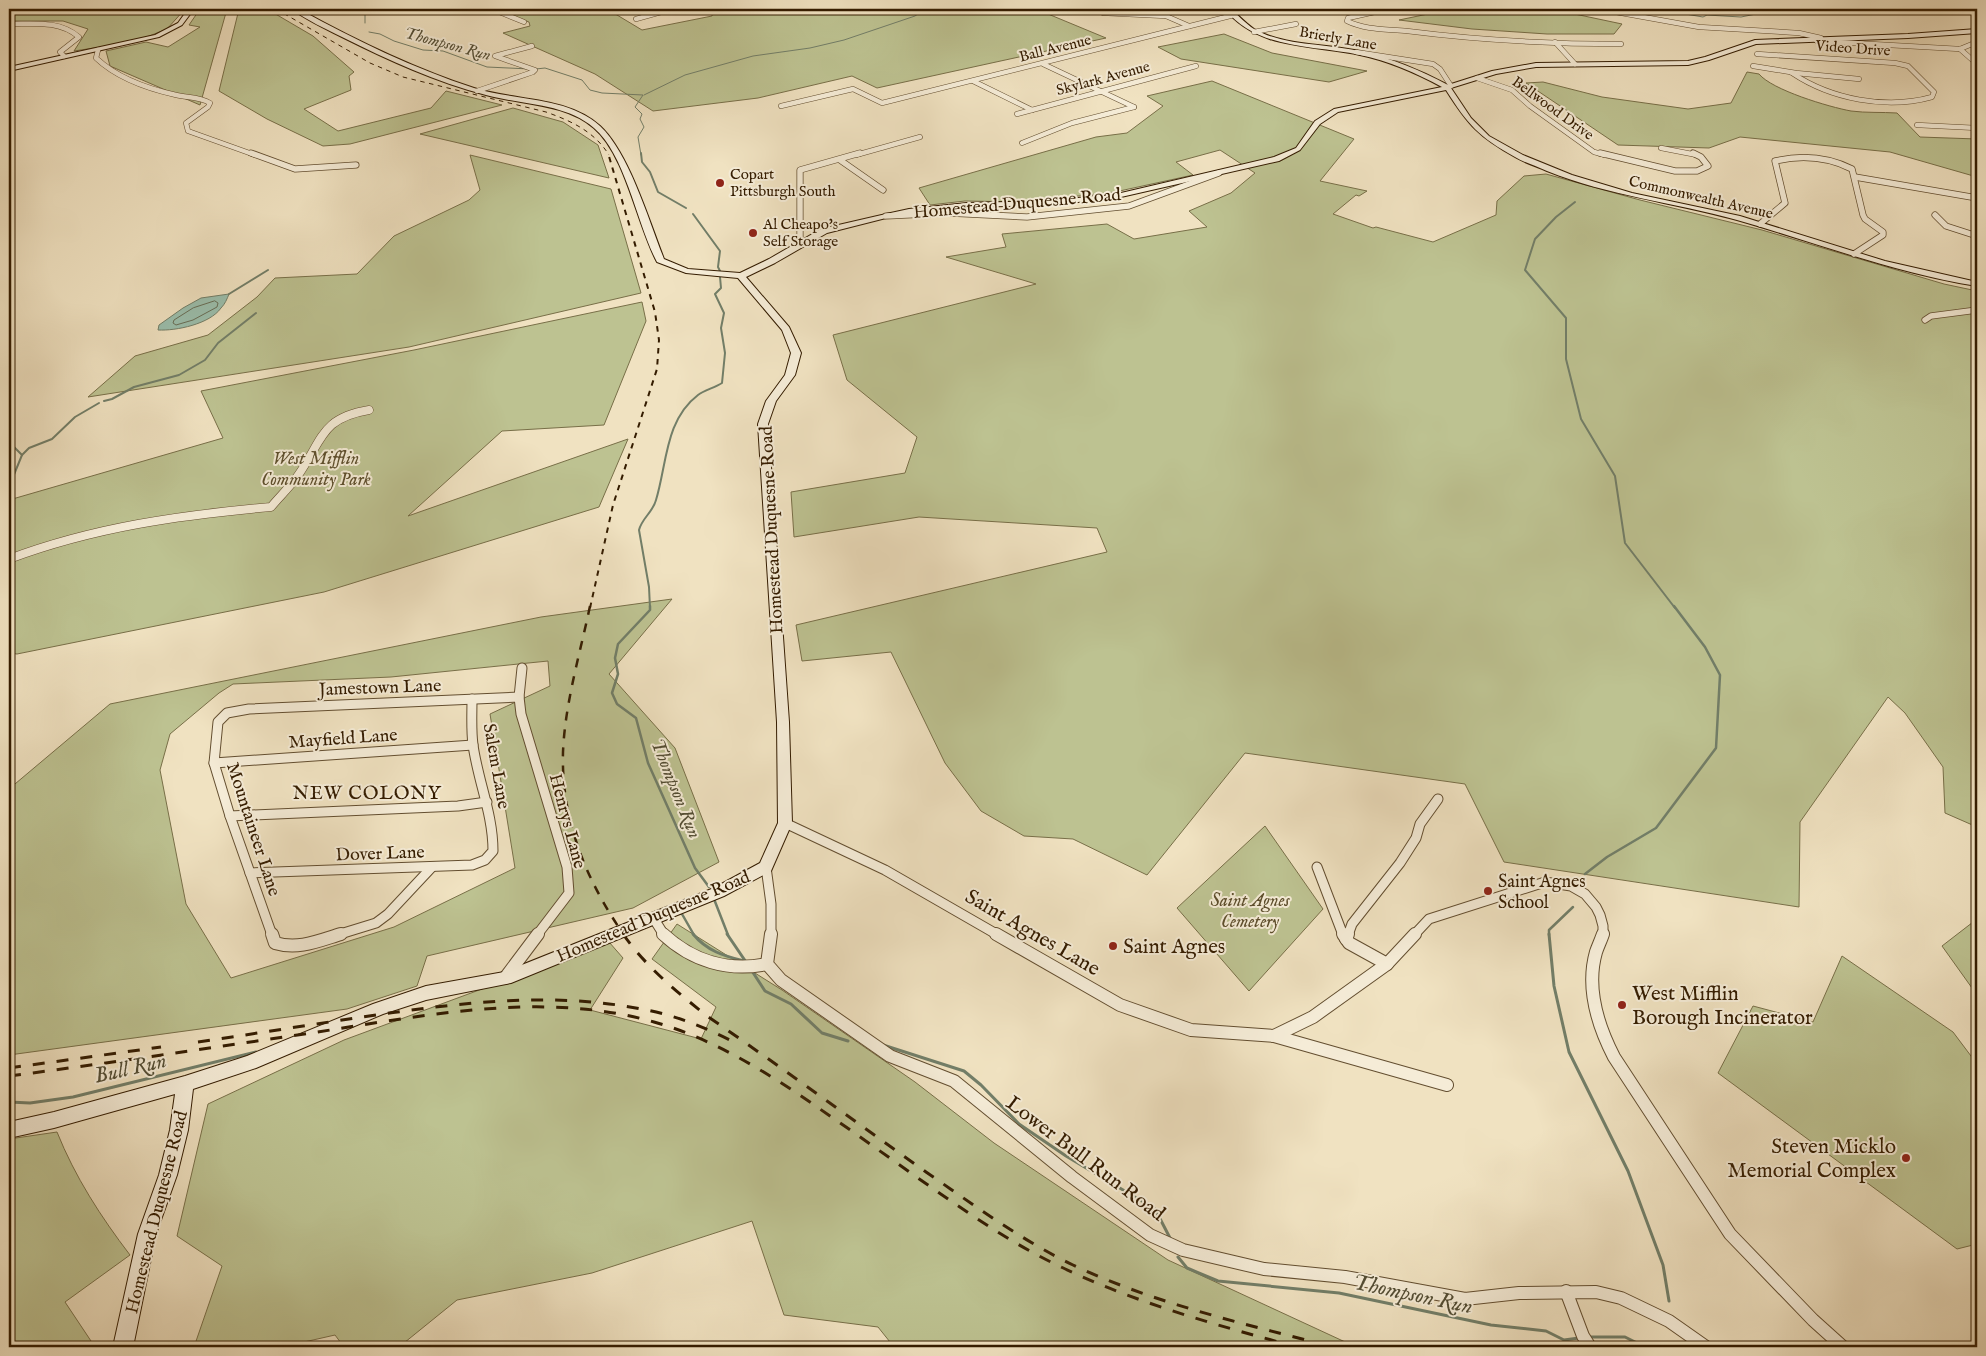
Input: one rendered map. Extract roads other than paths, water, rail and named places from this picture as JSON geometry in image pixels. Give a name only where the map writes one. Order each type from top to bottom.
[{"type":"street","points":[[9,69],[165,34],[180,24],[191,9]]},
{"type":"street","points":[[295,9],[373,50],[477,91],[567,111],[597,128],[614,148],[660,260],[686,271],[741,276]]},
{"type":"street","points":[[492,9],[524,22]]},
{"type":"street","points":[[636,19],[672,9]]},
{"type":"street","points":[[1166,16],[1167,9]]},
{"type":"street","name":"Brierly Lane","points":[[1228,9],[1254,32],[1280,40],[1356,52],[1406,66],[1449,87]]},
{"type":"street","points":[[1388,9],[1354,16],[1348,18],[1347,21],[1362,26],[1422,33],[1556,44],[1621,44]]},
{"type":"street","points":[[1599,9],[1699,26],[1799,32],[1821,38]]},
{"type":"street","points":[[1103,13],[1166,16],[1189,26]]},
{"type":"street","name":"Ball Avenue","points":[[781,106],[853,88],[882,102],[1043,64],[1234,15]]},
{"type":"street","points":[[9,24],[58,25],[72,30],[79,37],[60,52],[64,56]]},
{"type":"street","points":[[1254,32],[1296,24]]},
{"type":"street","name":"Homestead Duquesne Road","points":[[124,1347],[147,1234],[168,1175],[179,1130],[185,1084],[250,1063],[379,1009],[426,993],[505,978],[719,892],[766,867],[785,824],[783,722],[763,424],[771,401],[790,375],[796,353],[786,329],[741,276],[824,232],[909,211],[966,205],[1052,203],[1121,195],[1220,173],[1293,152],[1324,115],[1336,110],[1449,87],[1514,68],[1575,64],[1647,65],[1688,62],[1707,59],[1755,42],[1793,38],[1908,36],[1977,31]]},
{"type":"street","points":[[1550,38],[1575,64]]},
{"type":"street","points":[[1793,38],[1960,49],[1977,42]]},
{"type":"street","points":[[1755,42],[1757,54],[1752,68],[1859,79]]},
{"type":"street","points":[[477,91],[508,82],[534,70],[495,56],[532,46]]},
{"type":"street","points":[[1960,49],[1977,64]]},
{"type":"street","points":[[98,50],[96,58],[110,70],[175,95],[195,96],[210,103],[208,107],[186,123],[188,131],[295,169],[356,165]]},
{"type":"street","points":[[1356,52],[1433,64],[1440,69],[1449,87]]},
{"type":"street","name":"Video Drive","points":[[1757,54],[1896,63],[1908,66],[1934,92],[1932,97],[1911,103],[1897,103],[1849,96],[1808,84],[1792,73]]},
{"type":"street","points":[[1022,143],[1072,123],[1134,106],[1043,64]]},
{"type":"street","name":"Skylark Avenue","points":[[1017,114],[1196,66]]},
{"type":"street","name":"Bellwood Drive","points":[[1477,78],[1512,90],[1530,106],[1594,152],[1675,171],[1697,171],[1708,166],[1706,160],[1696,155],[1661,148]]},
{"type":"street","points":[[974,81],[1032,110]]},
{"type":"street","name":"Commonwealth Avenue","points":[[1449,87],[1464,115],[1478,130],[1506,149],[1532,163],[1569,177],[1615,191],[1760,224],[1925,274],[1977,284]]},
{"type":"street","points":[[1917,124],[1977,128]]},
{"type":"street","points":[[800,245],[800,170],[920,137]]},
{"type":"street","points":[[1760,224],[1785,203],[1775,161],[1787,157],[1824,160],[1844,164],[1852,169],[1865,219],[1883,232],[1883,236],[1854,254]]},
{"type":"street","points":[[840,160],[882,190]]},
{"type":"street","points":[[886,216],[948,213],[1027,216],[1129,206],[1220,173]]},
{"type":"street","points":[[1855,177],[1977,198]]},
{"type":"street","points":[[1935,215],[1946,226],[1977,236]]},
{"type":"street","points":[[1925,320],[1931,316],[1977,310]]},
{"type":"street","points":[[9,559],[43,545],[90,533],[202,513],[271,507],[300,473],[324,430],[331,423],[357,410],[369,410]]},
{"type":"street","points":[[518,698],[522,668]]},
{"type":"street","name":"Jamestown Lane","points":[[227,713],[249,709],[518,698]]},
{"type":"street","name":"Henrys Lane","points":[[505,978],[568,893],[567,867],[521,714],[518,698]]},
{"type":"street","name":"Salem Lane","points":[[472,699],[473,746],[487,802],[493,839]]},
{"type":"street","name":"Mountaineer Lane","points":[[227,713],[218,722],[214,763],[230,816],[276,943],[288,947],[305,945],[376,922],[388,914],[432,867]]},
{"type":"street","name":"Mayfield Lane","points":[[214,763],[473,746]]},
{"type":"street","points":[[1346,939],[1352,924],[1400,863],[1416,838],[1420,824],[1438,799]]},
{"type":"street","points":[[230,816],[458,806],[487,802]]},
{"type":"street","name":"Saint Agnes Lane","points":[[785,824],[885,870],[1120,1005],[1191,1030],[1274,1036],[1447,1085]]},
{"type":"street","name":"Dover Lane","points":[[250,873],[472,865],[485,860],[493,851],[493,839]]},
{"type":"street","points":[[654,919],[664,935],[688,953],[716,964],[750,967],[767,964],[772,929],[772,900],[766,867]]},
{"type":"street","points":[[1317,868],[1346,939],[1349,943],[1387,964]]},
{"type":"street","points":[[1274,1036],[1313,1017],[1387,964],[1429,919],[1545,882],[1556,882],[1579,889],[1589,896],[1597,906],[1603,923],[1603,934],[1595,955],[1594,997],[1606,1041],[1614,1057],[1730,1234],[1813,1320],[1843,1347]]},
{"type":"street","name":"Lower Bull Run Road","points":[[767,964],[781,980],[890,1056],[954,1081],[1072,1177],[1150,1235],[1183,1250],[1264,1269],[1346,1277],[1466,1299],[1520,1293],[1596,1292],[1621,1298],[1669,1321],[1706,1347]]},
{"type":"street","points":[[9,1130],[54,1120],[185,1084]]},
{"type":"street","points":[[1566,1291],[1588,1345]]},
{"type":"water","points":[[229,294],[216,314],[209,318],[183,328],[158,330],[159,325],[201,298]]},
{"type":"waterway","name":"Thompson Run","points":[[359,9],[365,15],[365,23]]},
{"type":"waterway","points":[[644,95],[685,75],[753,56],[810,48],[844,40],[915,16],[925,9]]},
{"type":"waterway","points":[[1656,9],[1703,17],[1707,15],[1741,17],[1766,12],[1860,13]]},
{"type":"waterway","name":"Thompson Run","points":[[369,32],[380,34],[394,41],[423,50],[443,51],[487,67],[530,69]]},
{"type":"waterway","name":"Thompson Run","points":[[536,69],[545,68],[582,80],[590,90],[602,93],[643,95],[635,107],[642,114],[640,119],[644,127],[638,137],[641,155]]},
{"type":"waterway","name":"Thompson Run","points":[[641,153],[642,162],[650,172],[658,192],[686,208]]},
{"type":"waterway","points":[[1575,202],[1556,217],[1535,239],[1525,270],[1566,318],[1566,359],[1581,419],[1615,476],[1625,543],[1675,608]]},
{"type":"waterway","name":"Thompson Run","points":[[693,214],[720,251],[718,267],[721,273]]},
{"type":"waterway","points":[[229,294],[268,270]]},
{"type":"waterway","name":"Thompson Run","points":[[650,608],[649,587],[639,530],[642,522],[655,504],[669,443],[679,417],[687,405],[698,395],[722,383],[725,353],[721,328],[724,313],[715,294],[721,288],[720,277]]},
{"type":"waterway","points":[[104,401],[112,399],[134,387],[179,375],[205,360],[218,343],[256,313]]},
{"type":"waterway","points":[[22,455],[29,448],[52,439],[75,417],[99,403]]},
{"type":"waterway","name":"Bull Run","points":[[9,442],[22,455]]},
{"type":"waterway","name":"Bull Run","points":[[9,481],[13,477],[22,455]]},
{"type":"waterway","points":[[1585,874],[1607,857],[1656,828],[1716,748],[1720,675],[1705,647],[1674,606]]},
{"type":"waterway","name":"Thompson Run","points":[[650,608],[618,644],[615,658],[618,674],[612,693],[617,704],[636,718],[648,763],[695,868],[709,887]]},
{"type":"waterway","name":"Thompson Run","points":[[714,899],[728,935]]},
{"type":"waterway","points":[[1549,934],[1549,930],[1573,907]]},
{"type":"waterway","name":"Bull Run","points":[[677,913],[682,914],[694,935]]},
{"type":"waterway","name":"Bull Run","points":[[693,934],[704,945],[716,952],[744,961]]},
{"type":"waterway","name":"Thompson Run","points":[[727,934],[746,962]]},
{"type":"waterway","points":[[1549,934],[1554,986],[1569,1052],[1628,1171],[1663,1265],[1669,1301]]},
{"type":"waterway","name":"Thompson Run","points":[[752,971],[765,991],[791,1004],[822,1033],[848,1041]]},
{"type":"waterway","name":"Thompson Run","points":[[883,1045],[964,1071],[981,1085],[1019,1124],[1066,1156],[1155,1209],[1170,1238]]},
{"type":"waterway","name":"Bull Run","points":[[9,1102],[30,1103],[73,1097],[256,1052]]},
{"type":"waterway","name":"Thompson Run","points":[[1178,1257],[1187,1268],[1218,1281],[1339,1293],[1491,1325],[1546,1331],[1564,1340],[1579,1338]]},
{"type":"waterway","name":"Thompson Run","points":[[1590,1337],[1625,1337],[1645,1347]]},
{"type":"railway","points":[[276,9],[370,63],[403,77],[546,112],[564,119],[589,133],[608,154]]},
{"type":"railway","points":[[590,608],[613,505],[657,369],[659,340],[655,312],[608,154]]},
{"type":"railway","points":[[590,606],[567,715],[564,734],[563,777],[566,802],[578,848],[598,893],[624,935]]},
{"type":"railway","points":[[623,934],[652,968],[707,1016],[926,1172],[1035,1245],[1073,1265],[1136,1291],[1201,1312],[1333,1347]]},
{"type":"railway","points":[[198,1042],[438,1007],[514,1000],[551,1000],[626,1006],[664,1014],[702,1027],[738,1044]]},
{"type":"railway","points":[[9,1076],[482,1009],[569,1008],[612,1013],[654,1022],[678,1030],[701,1039],[746,1062],[810,1102],[979,1220],[1036,1254],[1071,1272],[1182,1314],[1297,1347]]},
{"type":"railway","points":[[9,1068],[161,1047]]},
{"type":"place","name":"Copart Pittsburgh South","points":[[720,183]]},
{"type":"place","name":"Al Cheapo's Self Storage","points":[[753,233]]},
{"type":"place","name":"Saint Agnes School","points":[[1488,891]]},
{"type":"place","name":"Saint Agnes","points":[[1113,946]]},
{"type":"place","name":"West Mifflin Borough Incinerator","points":[[1622,1005]]},
{"type":"place","name":"Steven Micklo Memorial Complex","points":[[1906,1158]]},
{"type":"district","name":"NEW COLONY","points":[[367,792]]},
{"type":"park label","name":"West Mifflin Community Park","points":[[316,468]]},
{"type":"park label","name":"Saint Agnes Cemetery","points":[[1250,910]]}]
